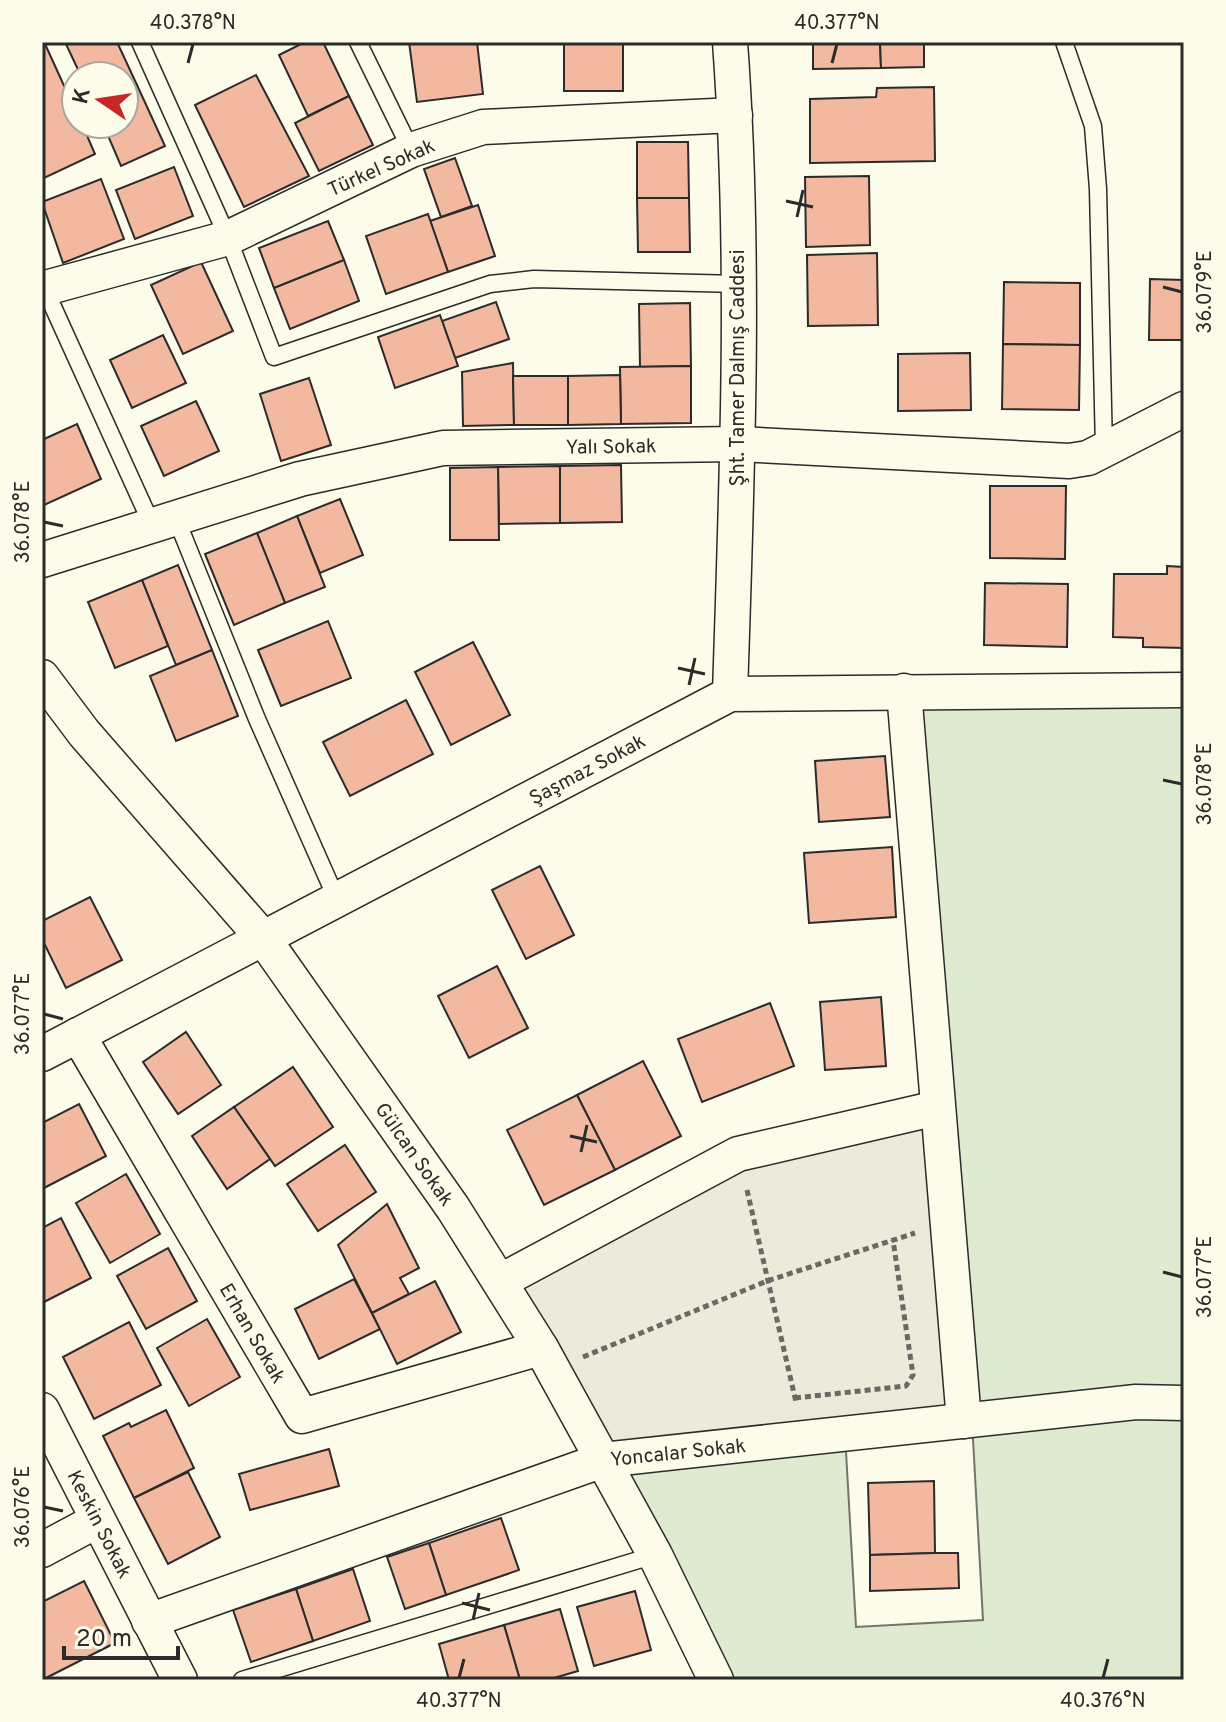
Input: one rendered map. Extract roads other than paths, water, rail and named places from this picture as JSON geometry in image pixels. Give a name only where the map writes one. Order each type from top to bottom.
[{"type":"street","name":"Şht. Tamer Dalmış Caddesi","points":[[730,42],[739,284],[738,444],[730,694]]},
{"type":"street","name":"Türkel Sokak","points":[[43,286],[228,238],[411,150],[483,127],[735,115]]},
{"type":"street","name":"Yalı Sokak","points":[[42,560],[300,479],[443,448],[738,444],[1069,461],[1104,449],[1184,409]]},
{"type":"street","name":"Gülcan Sokak","points":[[42,677],[84,733],[263,938],[501,1281],[655,1555],[716,1680]]},
{"type":"street","name":"Şaşmaz Sokak","points":[[42,1054],[730,694],[1184,690]]},
{"type":"street","points":[[904,691],[964,1421]]},
{"type":"street","name":"Erhan Sokak","points":[[78,1035],[302,1416],[547,1359]]},
{"type":"street","points":[[501,1281],[738,1154],[937,1108]]},
{"type":"street","name":"Yoncalar Sokak","points":[[149,1621],[603,1460],[1136,1402],[1184,1403]]},
{"type":"street","name":"Keskin Sokak","points":[[42,1410],[180,1680]]},
{"type":"street","points":[[42,1550],[98,1520]]},
{"type":"lane","points":[[140,42],[228,238],[274,357],[490,284],[534,279],[739,284]]},
{"type":"lane","points":[[358,42],[411,150]]},
{"type":"lane","points":[[1064,42],[1093,126],[1098,189],[1104,449]]},
{"type":"lane","points":[[43,286],[164,522],[257,719],[337,900]]},
{"type":"lane","points":[[242,1680],[655,1555]]}]
